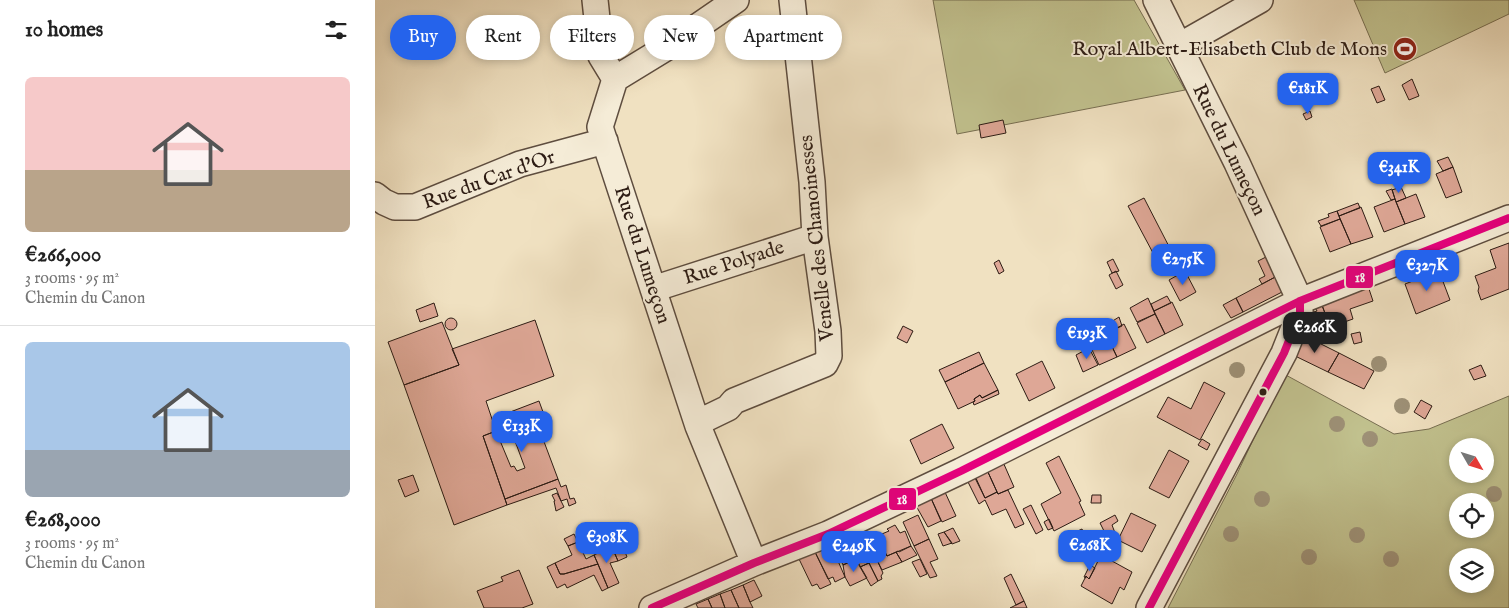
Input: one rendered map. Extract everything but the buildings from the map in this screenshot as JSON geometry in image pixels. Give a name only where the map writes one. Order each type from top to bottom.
[{"type":"street","points":[[595,0],[601,56],[615,79],[669,46],[735,0]]},
{"type":"street","name":"Venelle des Chanoinesses","points":[[697,423],[728,408],[733,401],[825,364],[829,356],[829,331],[815,237],[812,182],[792,0]]},
{"type":"street","name":"Rue du Lumeçon","points":[[1156,0],[1237,163],[1300,300]]},
{"type":"street","points":[[1179,46],[1260,0]]},
{"type":"street","name":"Rue du Lumeçon","points":[[615,79],[600,126],[697,423],[754,563]]},
{"type":"street","name":"Rue du Car d'Or","points":[[375,195],[395,207],[415,207],[520,164],[605,142]]},
{"type":"street","points":[[652,608],[754,563],[828,534],[961,471],[1300,300],[1509,218]]},
{"type":"street","name":"Rue Polyade","points":[[653,289],[815,237]]},
{"type":"street","points":[[1149,608],[1284,353],[1301,313],[1300,300]]},
{"type":"green space","points":[[933,0],[1134,0],[1185,90],[957,134]]},
{"type":"green space","name":"Royal Albert-Elisabeth Club de Mons","points":[[1354,0],[1509,0],[1509,14],[1385,73]]},
{"type":"green space","points":[[1284,374],[1394,434],[1429,429],[1509,396],[1509,608],[1168,608],[1237,474]]},
{"type":"transit line","name":"18","points":[[652,608],[754,563],[828,534],[961,471],[1300,301],[1509,218]]},
{"type":"transit line","name":"18","points":[[1149,608],[1284,353],[1300,313],[1300,301]]},
{"type":"place","name":"Royal Albert-Elisabeth Club de Mons","points":[[1405,49]]}]
